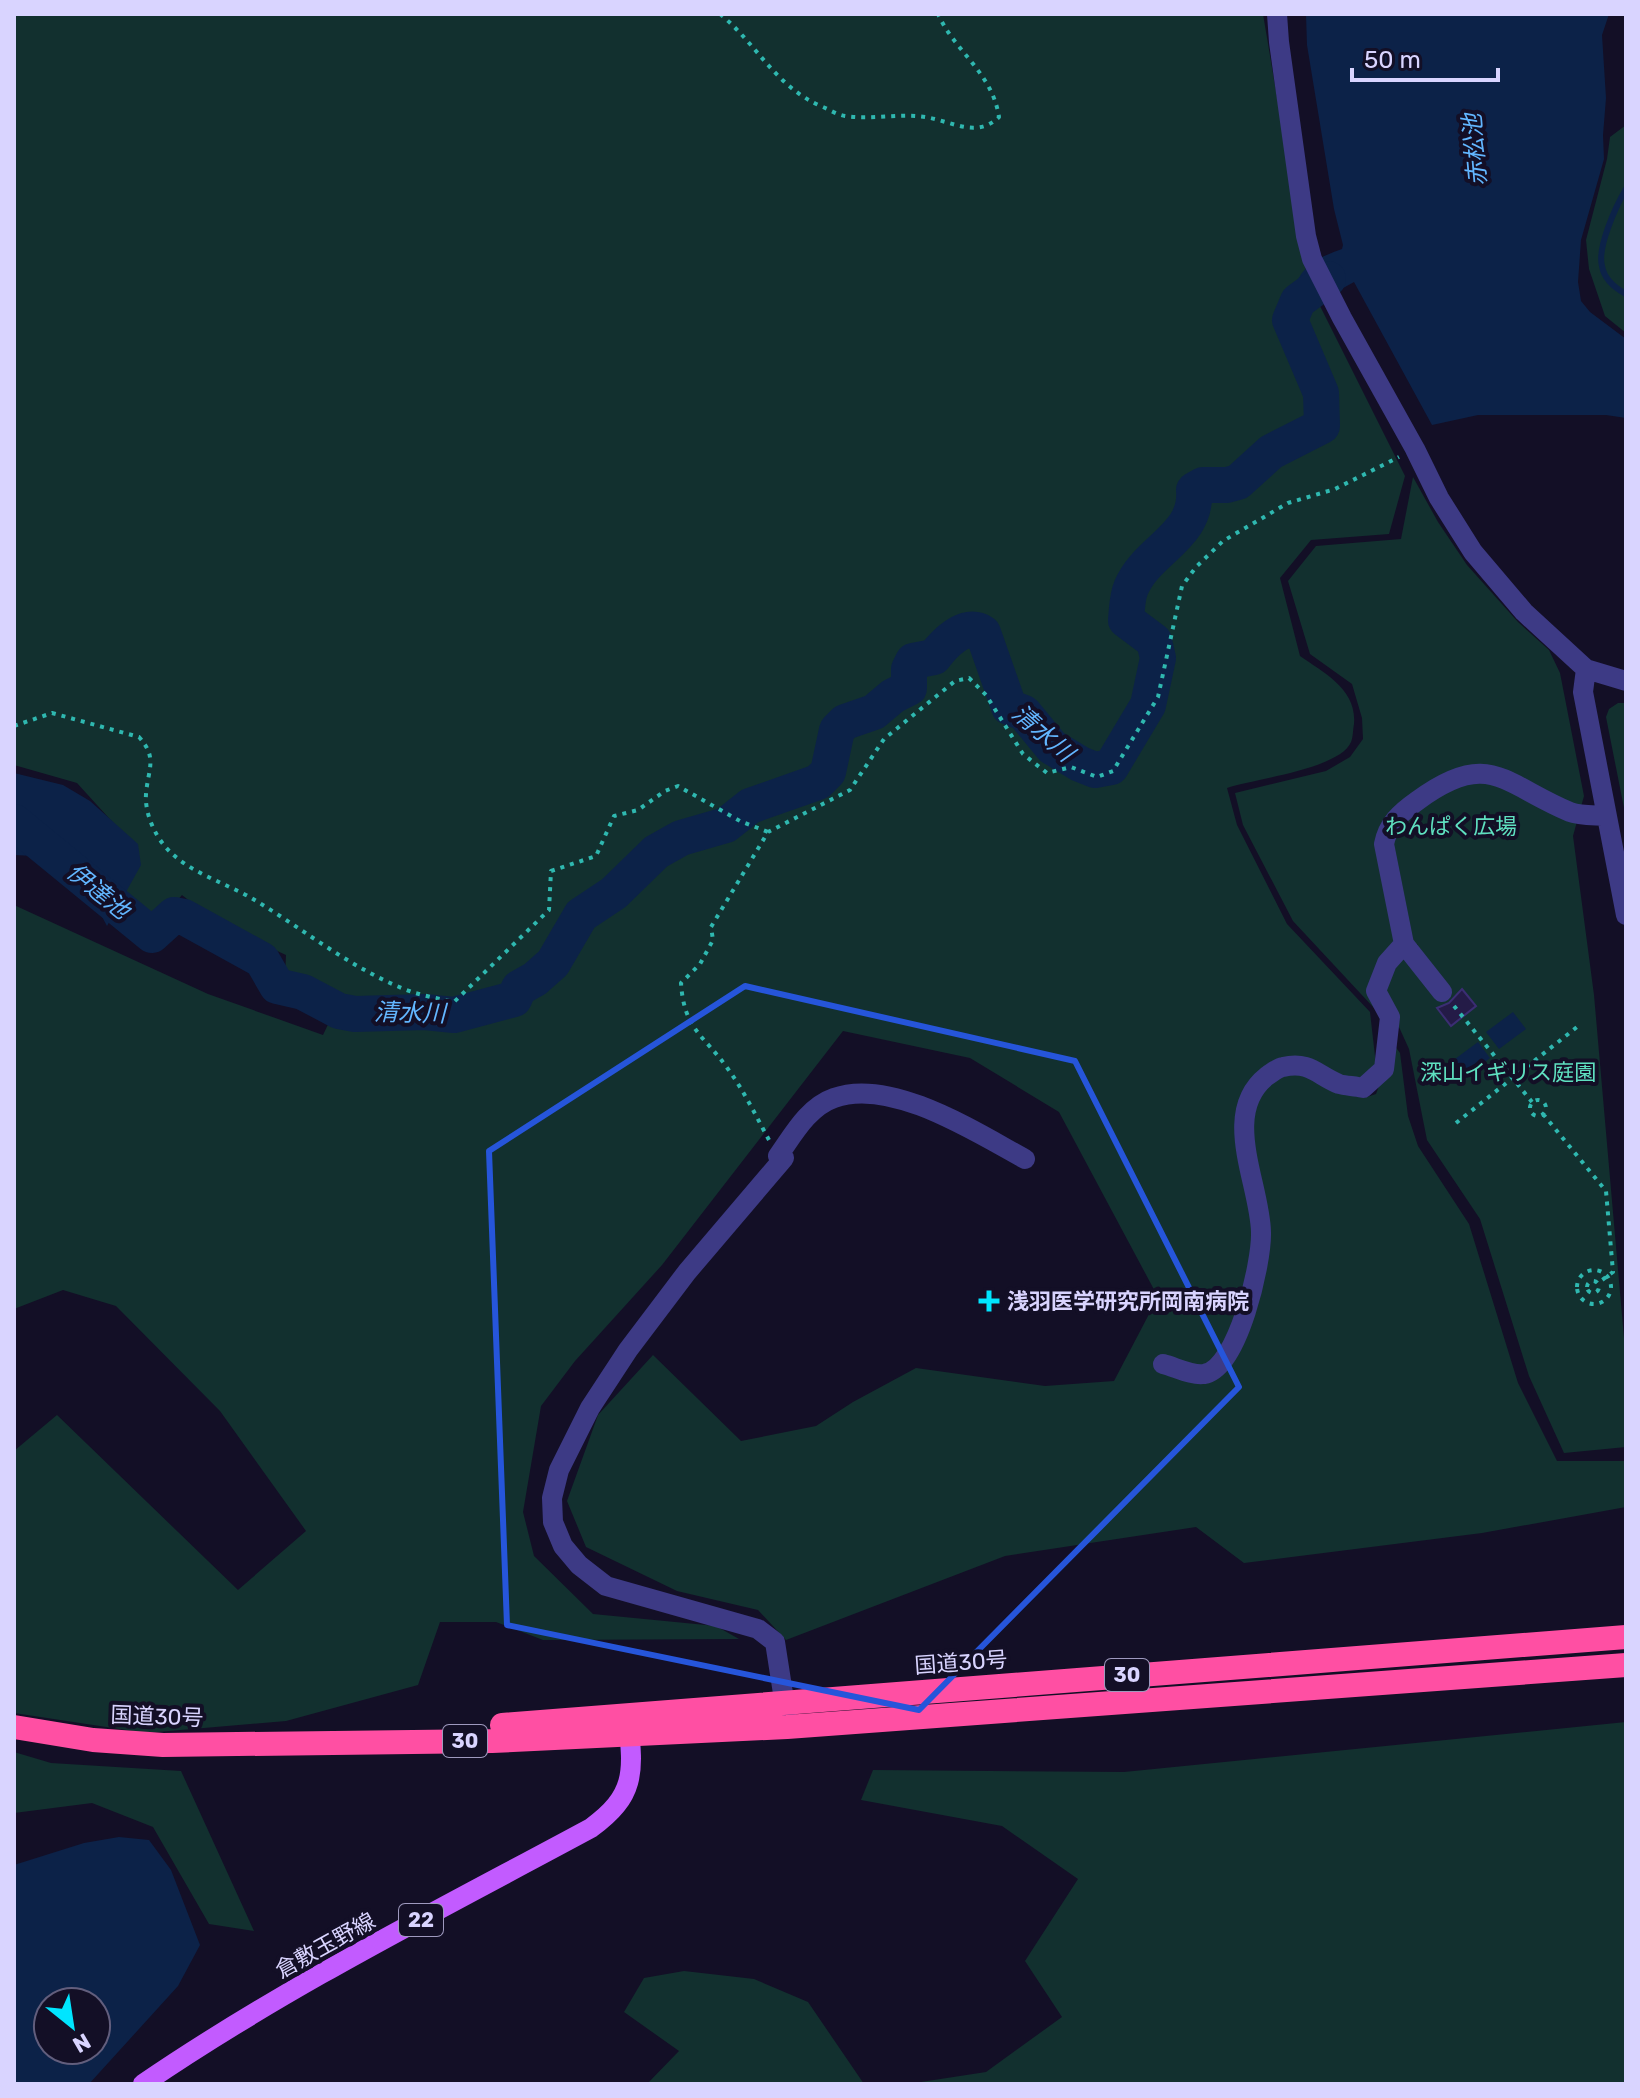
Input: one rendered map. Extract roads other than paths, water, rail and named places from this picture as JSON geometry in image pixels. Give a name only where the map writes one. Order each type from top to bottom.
[{"type":"highway","name":"国道30号","points":[[14,1727],[93,1740],[163,1745],[492,1741],[786,1701],[1626,1637]]},
{"type":"highway","name":"国道30号","points":[[628,1724],[787,1727],[1626,1665]]},
{"type":"main road","name":"倉敷玉野線","points":[[143,2084],[297,1986],[599,1823],[619,1806],[627,1790],[631,1765],[628,1724]]},
{"type":"street","points":[[1277,14],[1306,236],[1312,259],[1342,318],[1439,498],[1481,562],[1524,612],[1586,669],[1626,681]]},
{"type":"street","points":[[1586,669],[1583,692],[1626,915]]},
{"type":"street","points":[[1442,992],[1404,944],[1384,844],[1387,829],[1405,809],[1433,789],[1460,777],[1490,773],[1573,813],[1607,816]]},
{"type":"street","points":[[1163,1364],[1202,1375],[1215,1370],[1228,1356],[1238,1335],[1258,1265],[1261,1232],[1244,1138],[1246,1110],[1257,1084],[1280,1067],[1308,1066],[1340,1084],[1363,1088],[1373,1081],[1384,1069],[1390,1017],[1376,991],[1387,963],[1404,944]]},
{"type":"street","points":[[787,1727],[786,1701],[775,1642],[768,1635],[758,1629],[606,1586],[579,1565],[563,1546],[553,1522],[552,1498],[559,1470],[590,1408],[628,1350],[687,1272],[784,1158],[778,1156],[808,1115],[833,1098],[857,1094],[895,1098],[938,1111],[1025,1159]]},
{"type":"water","name":"赤松池","points":[[1306,14],[1609,14],[1602,35],[1606,98],[1604,159],[1581,240],[1578,282],[1581,301],[1590,312],[1626,339],[1626,418],[1606,415],[1478,415],[1432,425],[1354,282],[1300,312],[1287,309],[1304,271],[1321,258],[1342,249],[1343,245],[1334,209],[1307,45]]},
{"type":"water","name":"伊達池","points":[[14,773],[63,785],[90,801],[138,844],[141,865],[107,926],[90,894],[35,856],[14,855]]},
{"type":"water","points":[[1513,1012],[1526,1029],[1499,1049],[1486,1032]]},
{"type":"water","points":[[1478,1042],[1490,1058],[1463,1079],[1451,1062]]},
{"type":"water","points":[[119,1837],[149,1840],[171,1870],[200,1945],[178,1986],[112,2059],[112,1986],[32,1986],[32,2066],[105,2066],[89,2084],[14,2084],[14,1865],[84,1843]]},
{"type":"waterway","points":[[1626,189],[1608,227],[1601,258],[1608,279],[1626,294]]},
{"type":"waterway","name":"清水川","points":[[14,822],[152,935],[174,915],[184,917],[262,960],[277,986],[303,992],[339,1011],[355,1014],[425,1012],[454,1015],[514,999],[519,988],[553,963],[581,915],[614,893],[656,852],[681,838],[726,825],[750,806],[818,782],[828,772],[837,730],[845,722],[874,712],[893,696],[909,688],[909,669],[913,661],[934,657],[962,632],[976,630],[983,633],[1009,707],[1024,713],[1052,747],[1095,770],[1111,767],[1148,705],[1158,658],[1154,641],[1126,620],[1131,588],[1148,563],[1188,520],[1194,490],[1203,485],[1238,482],[1271,452],[1322,426],[1321,393],[1290,320],[1298,301],[1328,279]]},
{"type":"place","name":"浅羽医学研究所岡南病院","points":[[989,1301]]},
{"type":"park label","name":"わんぱく広場","points":[[1451,826]]},
{"type":"park label","name":"深山イギリス庭園","points":[[1508,1072]]}]
